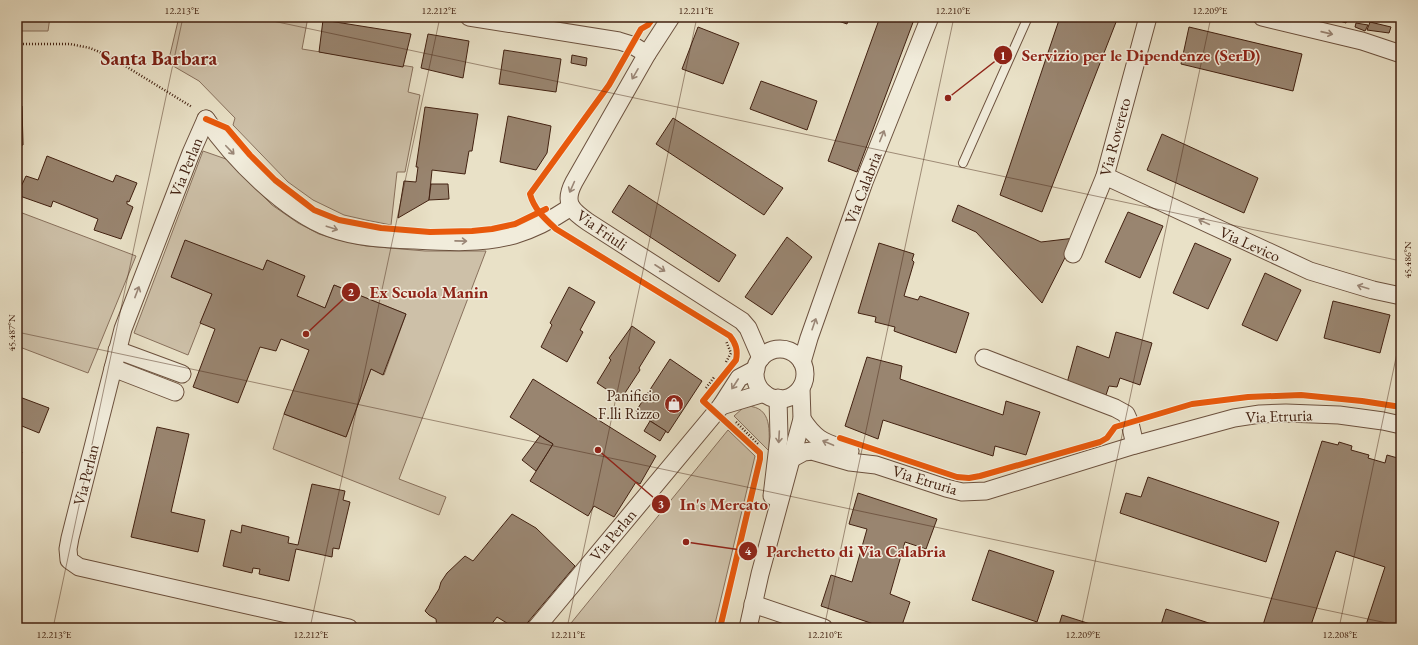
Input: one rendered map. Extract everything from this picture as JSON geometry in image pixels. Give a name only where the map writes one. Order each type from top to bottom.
[{"type":"street","points":[[469,17],[619,41],[632,45],[647,54]]},
{"type":"street","name":"Via Friuli","points":[[670,17],[647,54],[569,191],[568,199],[575,213],[742,321],[748,328],[758,364]]},
{"type":"street","name":"Via Calabria","points":[[748,628],[763,562],[802,419],[801,388],[806,371],[802,362],[809,338],[864,182],[930,17]]},
{"type":"street","name":"Via Rovereto","points":[[1073,254],[1105,176],[1148,17]]},
{"type":"street","points":[[1262,17],[1362,41],[1401,54]]},
{"type":"street","name":"Via Perlan","points":[[348,628],[79,567],[69,560],[68,549],[70,538],[123,329],[191,153],[206,119],[217,136],[272,192],[317,222],[331,228],[353,234],[381,239],[428,241],[473,242],[495,240],[516,235],[542,224],[571,207]]},
{"type":"street","name":"Via Levico","points":[[1105,176],[1310,271],[1373,290],[1401,296]]},
{"type":"street","points":[[117,350],[182,374]]},
{"type":"street","points":[[758,364],[769,352],[785,350],[795,354],[802,362]]},
{"type":"street","points":[[984,358],[1115,408],[1126,414],[1130,423],[1135,445]]},
{"type":"street","name":"Via Calabria","points":[[758,364],[756,381],[758,387],[771,396],[779,437],[763,562]]},
{"type":"street","name":"Via Perlan","points":[[536,628],[718,409],[739,378],[758,364]]},
{"type":"street","points":[[113,368],[175,392]]},
{"type":"street","points":[[718,409],[771,396],[787,398],[792,396],[801,388]]},
{"type":"street","name":"Via Etruria","points":[[802,419],[816,437],[825,442],[854,453],[876,465],[962,492],[986,491],[1135,445],[1234,418],[1260,414],[1286,413],[1340,416],[1383,421],[1401,425]]},
{"type":"street","name":"Via Etruria","points":[[791,458],[804,452],[812,451],[850,462],[876,465]]},
{"type":"street","points":[[753,604],[824,628]]},
{"type":"lane","points":[[963,163],[1028,17]]},
{"type":"path","points":[[17,44],[70,44],[90,48],[109,56],[188,104]]},
{"type":"path","points":[[723,366],[728,360],[730,353],[730,339]]},
{"type":"path","points":[[721,374],[703,401],[718,409],[728,424],[761,450]]},
{"type":"path","points":[[706,388],[721,374]]},
{"type":"shaded area","points":[[17,17],[50,17],[48,31],[17,31]]},
{"type":"shaded area","points":[[179,17],[308,17],[302,49],[413,67],[408,92],[420,95],[405,172],[397,172],[391,225],[344,215],[313,200],[288,182],[233,125],[235,118],[199,81],[168,63]]},
{"type":"shaded area","points":[[203,151],[226,159],[272,205],[298,223],[319,234],[366,246],[425,251],[486,251],[399,479],[446,497],[439,515],[273,449],[284,414],[346,437],[371,369],[384,375],[406,314],[334,285],[325,308],[297,296],[304,276],[267,260],[263,270],[171,277],[212,294],[188,355],[134,333]]},
{"type":"shaded area","points":[[17,211],[136,256],[88,373],[17,346]]},
{"type":"shaded area","points":[[747,406],[755,407],[761,411],[768,422],[769,451],[734,416]]},
{"type":"shaded area","points":[[728,430],[755,456],[714,628],[567,628]]},
{"type":"building","points":[[827,17],[849,17],[847,24]]},
{"type":"building","points":[[880,17],[915,17],[857,172],[828,161]]},
{"type":"building","points":[[1060,17],[1118,17],[1042,212],[1000,195]]},
{"type":"building","points":[[1328,17],[1348,17],[1346,23]]},
{"type":"building","points":[[323,20],[411,34],[403,67],[319,52]]},
{"type":"building","points":[[1370,22],[1391,27],[1389,33],[1367,30]]},
{"type":"building","points":[[1356,23],[1368,25],[1365,31],[1355,27]]},
{"type":"building","points":[[698,27],[739,43],[723,84],[682,69]]},
{"type":"building","points":[[1189,27],[1302,54],[1293,91],[1181,64]]},
{"type":"building","points":[[428,34],[469,41],[463,78],[421,68]]},
{"type":"building","points":[[504,50],[561,59],[556,92],[499,84]]},
{"type":"building","points":[[572,55],[587,58],[586,66],[571,63]]},
{"type":"building","points":[[761,81],[817,101],[807,130],[750,109]]},
{"type":"building","points":[[17,106],[22,106],[23,145],[17,146]]},
{"type":"building","points":[[425,107],[478,114],[472,151],[469,151],[465,174],[432,170],[429,200],[398,218],[404,181],[416,182],[418,167],[416,167]]},
{"type":"building","points":[[508,116],[551,126],[547,153],[536,170],[500,162]]},
{"type":"building","points":[[673,118],[783,188],[764,215],[656,144]]},
{"type":"building","points":[[1162,134],[1258,178],[1244,213],[1147,170]]},
{"type":"building","points":[[47,156],[113,182],[116,175],[137,183],[129,202],[127,201],[127,204],[133,207],[121,239],[94,230],[98,219],[53,201],[51,207],[17,195],[26,176],[38,180]]},
{"type":"building","points":[[431,184],[448,184],[449,199],[429,200]]},
{"type":"building","points":[[629,185],[736,255],[719,282],[612,212]]},
{"type":"building","points":[[958,205],[1041,242],[1075,238],[1042,303],[976,232],[952,221]]},
{"type":"building","points":[[1128,212],[1163,226],[1140,278],[1105,262]]},
{"type":"building","points":[[787,237],[812,257],[772,315],[745,297]]},
{"type":"building","points":[[185,240],[263,270],[267,260],[305,276],[297,296],[325,308],[334,285],[406,314],[383,375],[371,369],[346,437],[284,414],[309,350],[281,339],[276,351],[260,347],[238,403],[193,387],[215,329],[200,323],[212,294],[171,277]]},
{"type":"building","points":[[879,243],[914,254],[912,260],[914,262],[904,296],[918,300],[920,296],[969,313],[956,353],[894,331],[895,327],[875,322],[876,317],[858,313]]},
{"type":"building","points":[[1195,243],[1231,259],[1208,309],[1173,293]]},
{"type":"building","points":[[1265,273],[1301,290],[1277,341],[1242,325]]},
{"type":"building","points":[[569,287],[595,302],[580,330],[583,332],[567,362],[541,347],[552,325],[550,323]]},
{"type":"building","points":[[1333,301],[1390,315],[1380,353],[1324,338]]},
{"type":"building","points":[[632,326],[655,342],[639,368],[640,370],[621,399],[597,383],[611,360],[609,358]]},
{"type":"building","points":[[1116,332],[1152,343],[1140,385],[1120,378],[1117,387],[1109,386],[1106,395],[1067,383],[1077,346],[1109,358]]},
{"type":"building","points":[[867,357],[902,366],[900,379],[1003,415],[1006,401],[1040,412],[1026,455],[995,446],[993,456],[883,420],[878,439],[845,426]]},
{"type":"building","points":[[670,359],[702,381],[668,433],[636,411]]},
{"type":"building","points":[[533,379],[656,456],[640,484],[636,482],[614,517],[594,506],[588,516],[530,481],[553,444],[510,417]]},
{"type":"building","points":[[17,396],[49,408],[39,433],[17,424]]},
{"type":"building","points":[[650,421],[666,431],[660,441],[644,431]]},
{"type":"building","points":[[157,427],[189,434],[171,512],[205,520],[198,552],[131,537]]},
{"type":"building","points":[[540,436],[553,444],[536,471],[522,460]]},
{"type":"building","points":[[1322,441],[1338,445],[1339,442],[1352,446],[1351,450],[1369,455],[1368,458],[1385,463],[1387,455],[1401,459],[1401,628],[1365,628],[1385,567],[1336,551],[1310,628],[1262,628]]},
{"type":"building","points":[[17,450],[22,452],[17,466]]},
{"type":"building","points":[[1148,477],[1279,522],[1266,562],[1120,513],[1126,493],[1141,497]]},
{"type":"building","points":[[312,484],[345,491],[343,500],[350,502],[339,549],[333,548],[332,557],[296,549],[289,581],[259,574],[260,569],[253,568],[252,573],[223,566],[231,530],[241,533],[242,525],[289,537],[288,543],[298,545]]},
{"type":"building","points":[[858,493],[937,519],[926,549],[905,542],[890,594],[910,602],[901,628],[885,628],[821,606],[831,575],[852,582],[867,529],[849,524]]},
{"type":"building","points":[[512,514],[536,528],[575,566],[523,628],[515,628],[497,617],[490,626],[492,628],[437,628],[436,619],[425,611],[439,589],[441,582],[447,573],[465,556],[473,561]]},
{"type":"building","points":[[989,550],[1054,571],[1037,622],[972,600]]},
{"type":"building","points":[[1166,609],[1224,628],[1160,628]]},
{"type":"building","points":[[1062,615],[1103,628],[1058,628]]},
{"type":"cycle path","points":[[654,17],[648,25],[641,29],[609,85],[530,194],[537,209],[556,229],[730,336],[735,344],[737,350],[736,360],[703,401],[760,453],[760,459],[720,628]]},
{"type":"cycle path","points":[[206,119],[227,128],[250,155],[275,180],[314,210],[339,220],[381,228],[430,232],[472,231],[492,229],[515,224],[546,209]]},
{"type":"cycle path","points":[[840,438],[957,477],[969,478],[1100,442],[1107,438],[1115,427],[1192,404],[1248,397],[1301,395],[1362,401],[1401,407]]},
{"type":"place","name":"Servizio per le Dipendenze (SerD)","points":[[948,98]]},
{"type":"place","name":"Ex Scuola Manin","points":[[306,334]]},
{"type":"place","name":"Panificio F.lli Rizzo","points":[[674,404]]},
{"type":"place","name":"In's Mercato","points":[[598,450]]},
{"type":"place","name":"Parchetto di Via Calabria","points":[[686,542]]},
{"type":"district","name":"Santa Barbara","points":[[159,58]]}]
